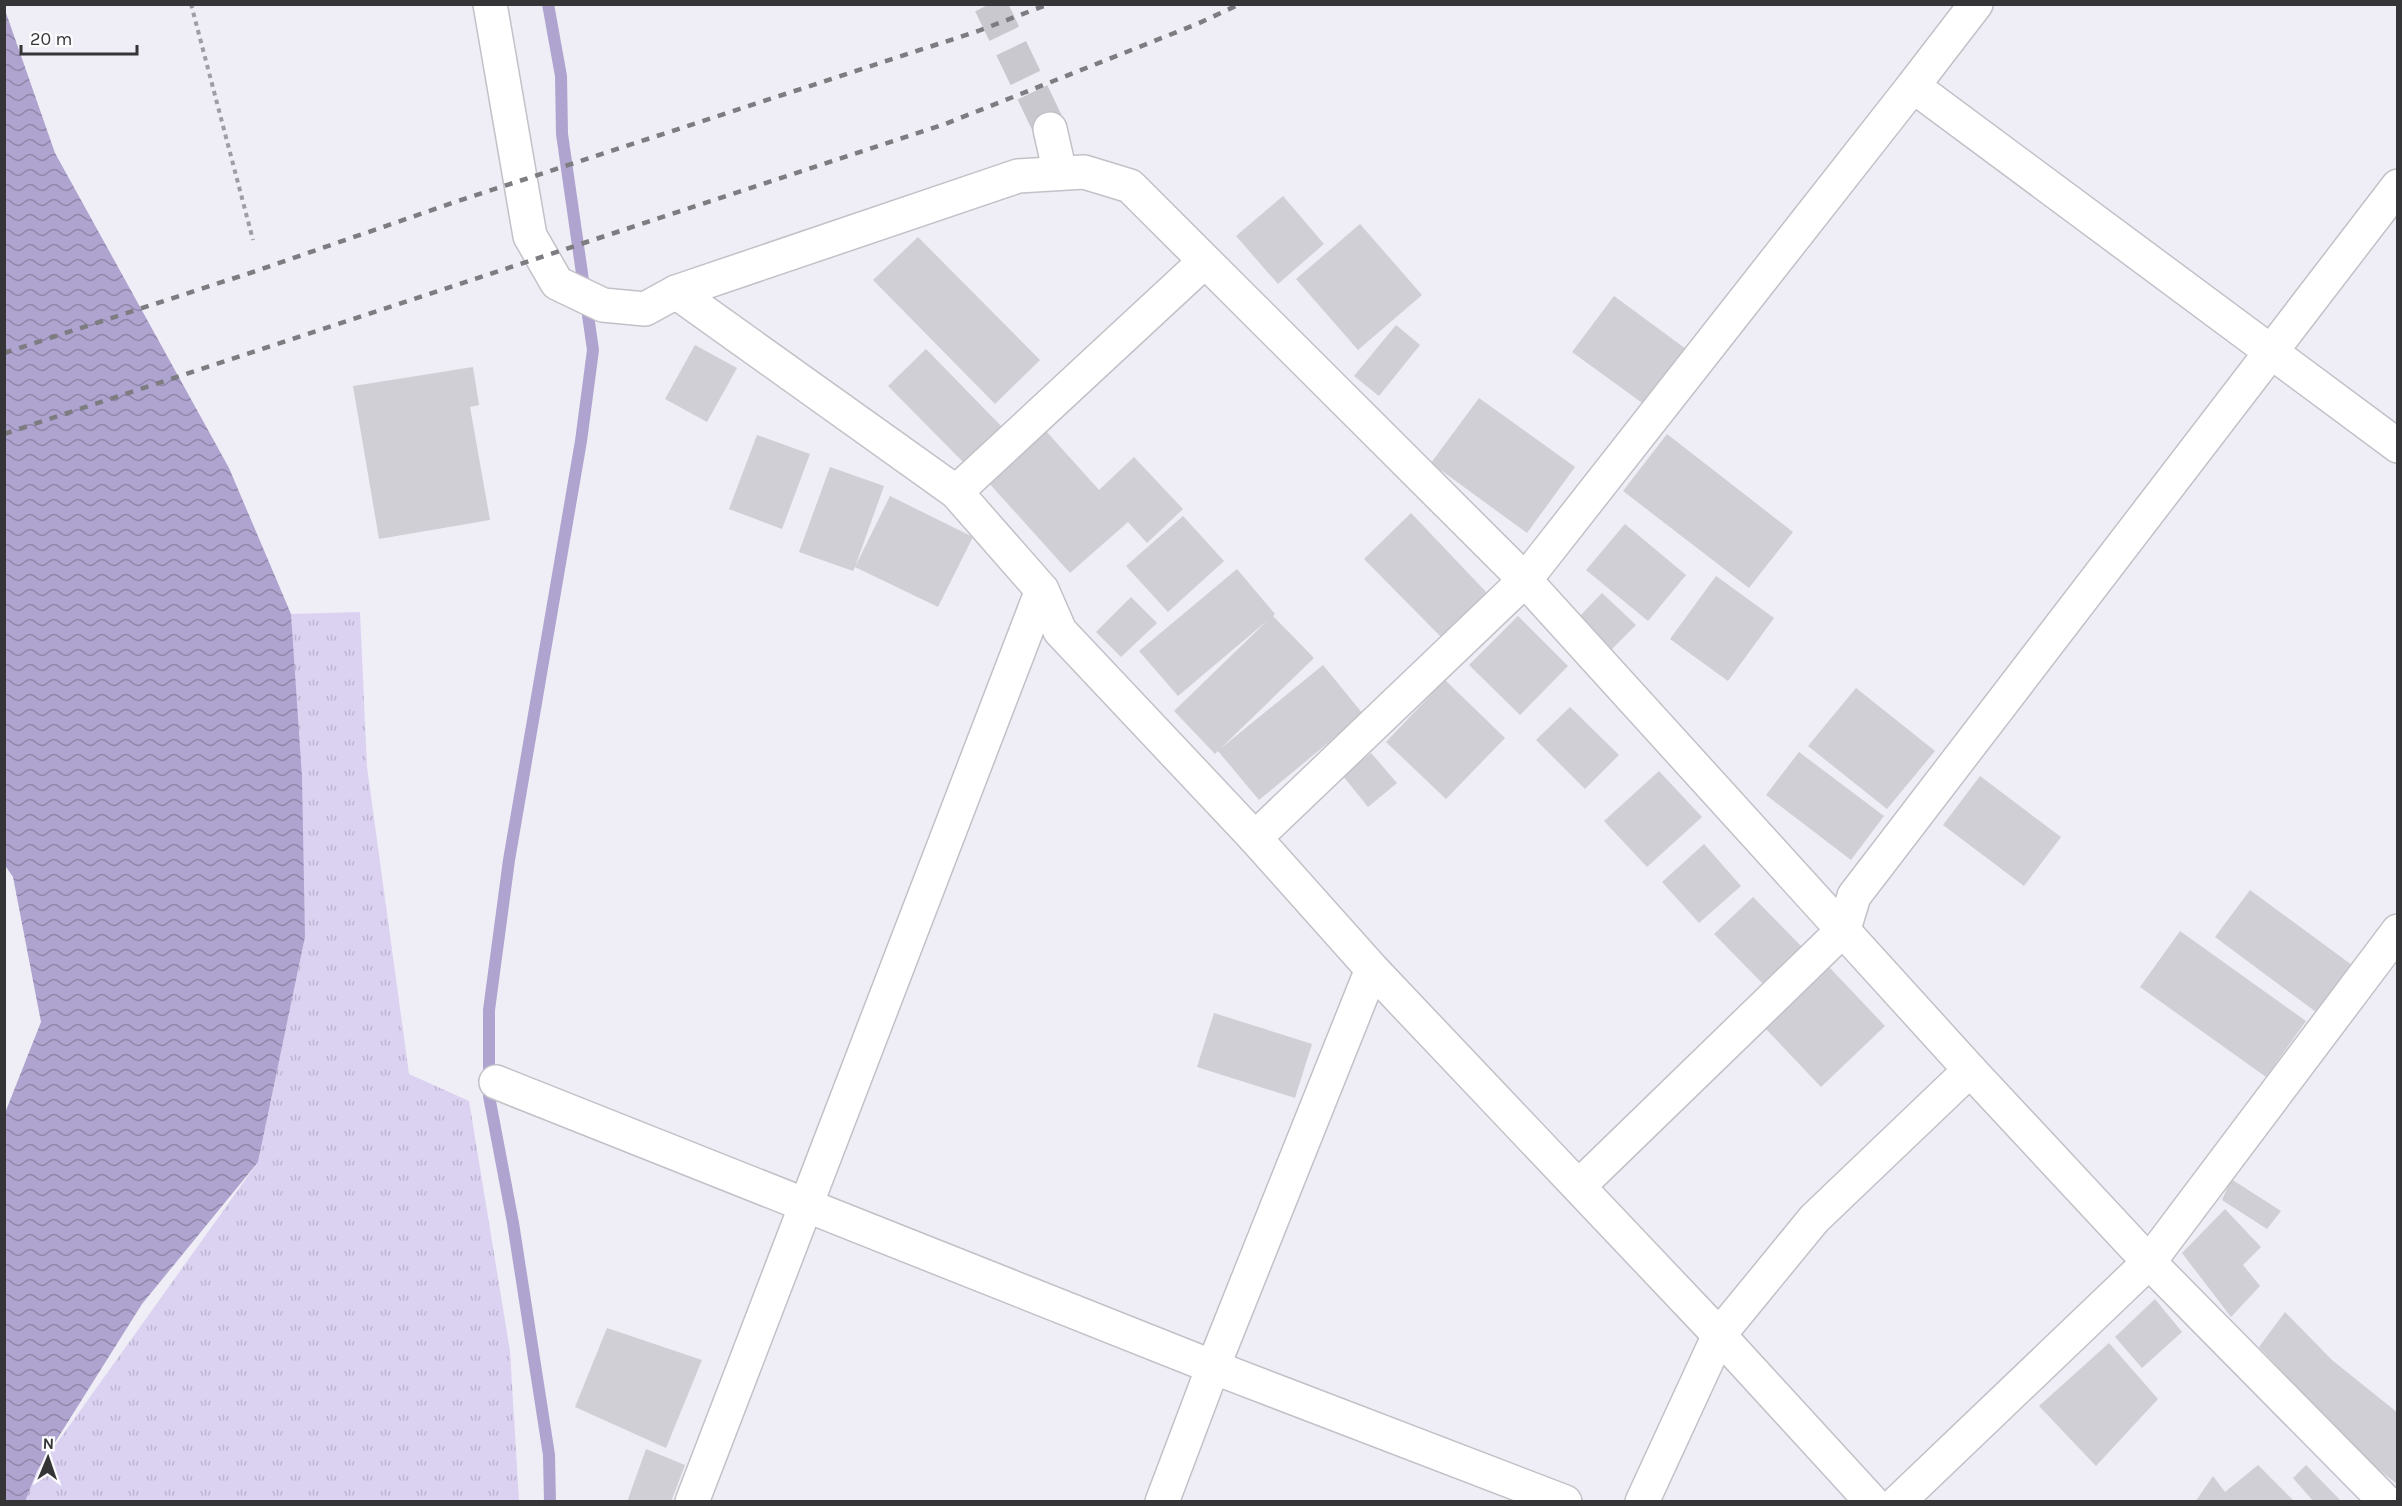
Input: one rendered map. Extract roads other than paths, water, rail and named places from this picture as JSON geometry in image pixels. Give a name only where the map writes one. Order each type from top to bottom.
[{"type":"street","points":[[490,4],[530,236],[557,283],[603,305],[645,309],[676,292],[1018,176],[1084,172],[1130,186],[1526,580],[1970,1070],[2149,1262],[2386,1502]]},
{"type":"street","points":[[1255,838],[1526,580],[1976,4]]},
{"type":"street","points":[[1913,86],[2397,446]]},
{"type":"street","points":[[1050,129],[1060,174]]},
{"type":"street","points":[[1579,1186],[1844,929],[1854,896],[2397,186]]},
{"type":"street","points":[[956,492],[1205,261]]},
{"type":"street","points":[[676,292],[956,492],[1042,590],[1060,631],[1255,838],[1372,969],[1719,1335],[1872,1502]]},
{"type":"street","points":[[692,1502],[1042,590]]},
{"type":"street","points":[[1898,1502],[2149,1262],[2397,932]]},
{"type":"street","points":[[1162,1502],[1213,1367],[1372,969]]},
{"type":"street","points":[[1642,1502],[1719,1335],[1814,1219],[1970,1070]]},
{"type":"street","points":[[496,1082],[1213,1367],[1565,1502]]},
{"type":"water","points":[[5,10],[55,153],[229,468],[291,614],[302,777],[305,937],[258,1162],[142,1304],[37,1471],[25,1502],[5,1501],[5,1113],[41,1022],[13,877],[4,864]]},
{"type":"waterway","points":[[548,4],[561,76],[562,134],[593,350],[581,441],[509,860],[489,1010],[489,1096],[513,1223],[549,1455],[550,1502]]},
{"type":"tunnel","points":[[990,4],[1050,129]]},
{"type":"railway","points":[[4,353],[253,272],[455,202],[978,31],[1049,4]]},
{"type":"railway","points":[[4,434],[945,124],[1197,24],[1240,4]]}]
